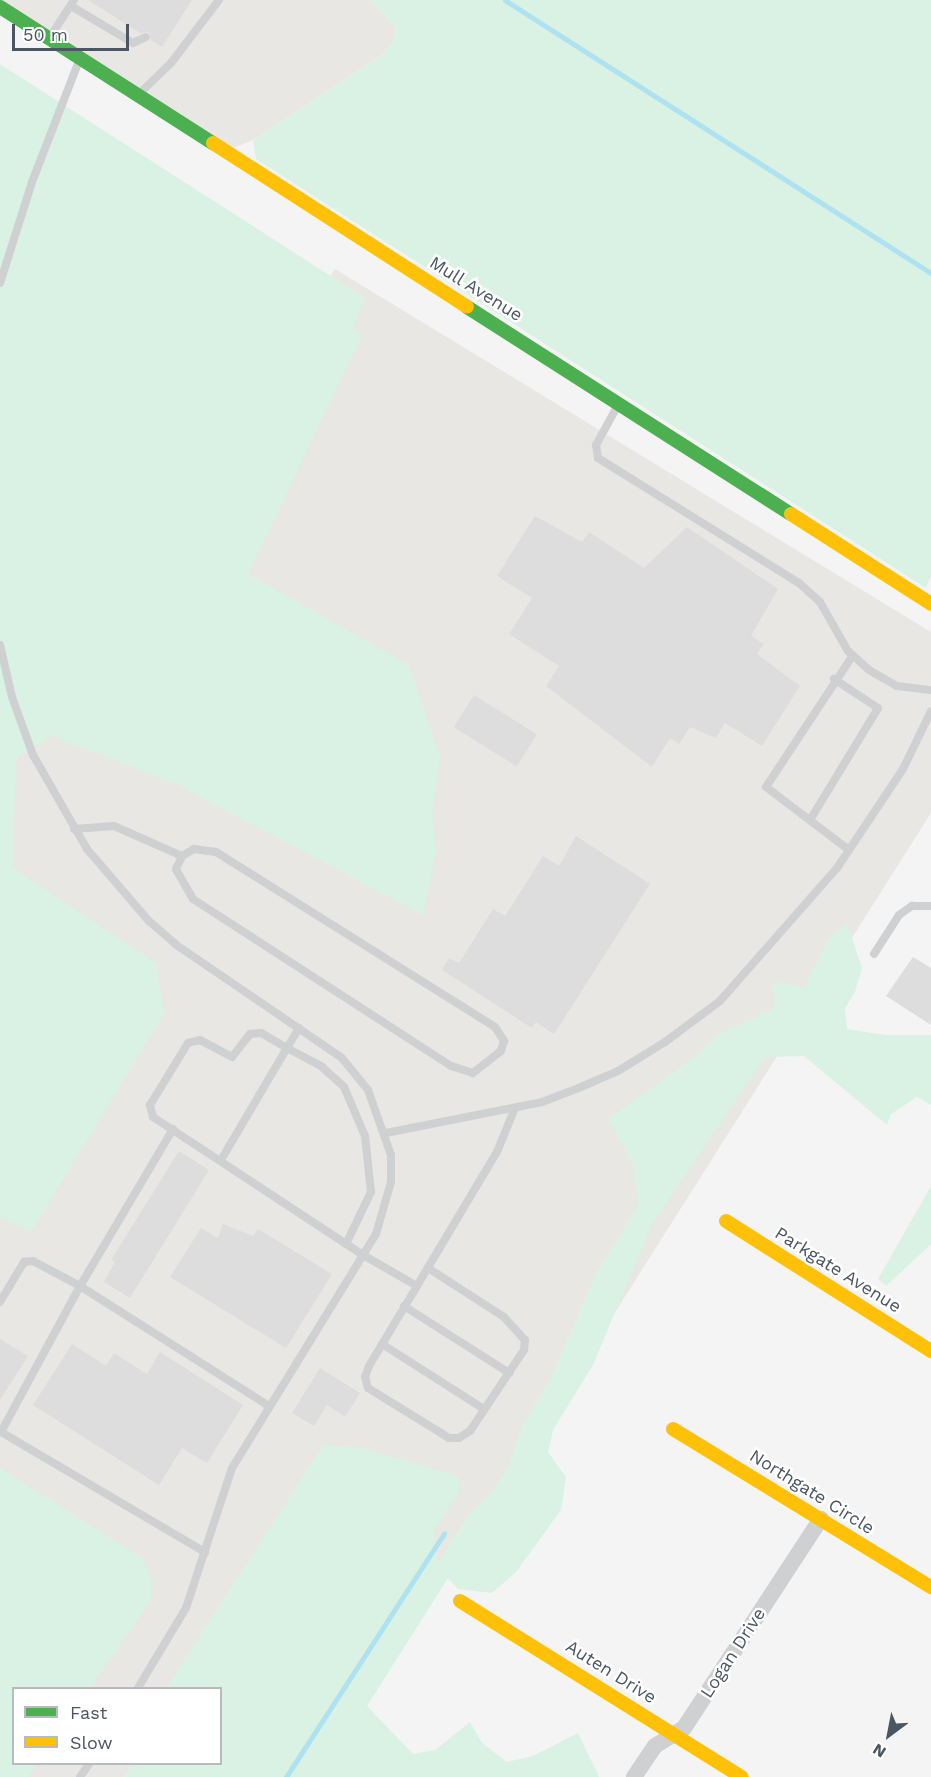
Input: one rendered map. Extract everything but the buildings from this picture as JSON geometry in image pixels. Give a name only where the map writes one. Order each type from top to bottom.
[{"type":"street","name":"Mull Avenue","points":[[0,7],[931,603]]},
{"type":"street","name":"Parkgate Avenue","points":[[726,1221],[931,1351]]},
{"type":"street","name":"Northgate Circle","points":[[674,1429],[931,1587]]},
{"type":"street","name":"Logan Drive","points":[[634,1777],[655,1746],[675,1734],[693,1715],[821,1519]]},
{"type":"street","name":"Auten Drive","points":[[460,1601],[742,1777]]},
{"type":"lane","points":[[139,95],[171,63],[219,0]]},
{"type":"lane","points":[[50,38],[72,3],[134,43],[146,37]]},
{"type":"lane","points":[[0,283],[32,182],[81,58]]},
{"type":"lane","points":[[620,402],[596,445],[598,458],[799,583],[820,602],[853,655],[897,686],[931,690]]},
{"type":"lane","points":[[0,645],[21,727],[74,829],[149,921],[203,966],[342,1058],[362,1082],[386,1133],[391,1182],[376,1234],[232,1468],[205,1552],[172,1637],[139,1687]]},
{"type":"lane","points":[[849,850],[765,787],[834,679],[853,655]]},
{"type":"lane","points":[[810,820],[878,708],[834,679]]},
{"type":"lane","points":[[386,1133],[542,1102],[618,1071],[720,1001],[849,850],[903,769],[931,711]]},
{"type":"lane","points":[[74,829],[114,826],[182,856]]},
{"type":"lane","points":[[194,849],[216,852],[495,1027],[504,1041],[501,1051],[473,1073],[451,1066],[193,899],[176,869],[182,856],[194,849]]},
{"type":"lane","points":[[874,954],[899,915],[912,906],[931,906]]},
{"type":"lane","points":[[220,1160],[299,1028]]},
{"type":"lane","points":[[346,1244],[371,1192],[365,1136],[344,1086],[322,1067],[261,1033],[250,1034],[232,1057],[200,1040],[188,1043],[150,1105],[153,1117],[173,1129],[346,1244],[363,1255],[417,1286]]},
{"type":"lane","points":[[428,1268],[516,1327],[525,1340],[524,1350],[470,1431],[449,1438],[368,1388],[365,1377],[404,1306],[497,1152],[515,1108]]},
{"type":"lane","points":[[173,1129],[80,1286],[1,1432],[205,1552]]},
{"type":"lane","points":[[0,1302],[24,1262],[33,1262],[80,1286],[269,1406]]},
{"type":"lane","points":[[404,1306],[509,1373]]},
{"type":"lane","points":[[382,1344],[484,1409]]},
{"type":"shaded area","points":[[0,0],[370,0],[396,28],[393,42],[382,55],[253,140],[225,151]]},
{"type":"shaded area","points":[[335,269],[931,632],[931,813],[321,1777],[0,1777],[0,784]]},
{"type":"green space","points":[[370,0],[931,0],[931,575],[926,588],[256,159],[253,140],[382,55],[393,42],[396,28]]},
{"type":"green space","points":[[0,64],[365,298],[353,328],[362,335],[248,574],[409,665],[440,758],[432,812],[436,853],[423,915],[176,784],[53,736],[16,758],[13,868],[156,963],[164,1014],[31,1232],[0,1217]]},
{"type":"green space","points":[[847,923],[862,968],[855,992],[845,1008],[847,1029],[885,1035],[931,1035],[931,1105],[917,1097],[891,1114],[887,1125],[804,1056],[765,1057],[652,1224],[593,1365],[553,1430],[548,1452],[566,1477],[561,1510],[516,1572],[492,1593],[458,1589],[448,1578],[367,1706],[413,1754],[435,1750],[470,1722],[482,1743],[507,1762],[533,1756],[578,1733],[599,1777],[123,1777],[131,1765],[222,1765],[222,1687],[167,1687],[323,1445],[362,1448],[458,1476],[460,1491],[433,1531],[437,1564],[470,1512],[492,1491],[509,1465],[522,1426],[551,1377],[596,1273],[638,1205],[633,1164],[608,1119],[697,1055],[717,1035],[775,1008],[772,986],[777,982],[804,987],[829,938]]},
{"type":"green space","points":[[931,1186],[931,1244],[886,1286],[878,1279]]},
{"type":"green space","points":[[0,1468],[142,1558],[151,1578],[151,1600],[91,1687],[12,1687],[12,1765],[36,1765],[28,1777],[0,1777]]},
{"type":"waterway","points":[[505,0],[931,273]]},
{"type":"waterway","points":[[286,1777],[444,1534]]},
{"type":"traffic: fast","points":[[0,7],[213,143]]},
{"type":"traffic: fast","points":[[467,307],[791,514]]},
{"type":"traffic: slow","points":[[213,143],[467,307]]},
{"type":"traffic: slow","points":[[791,514],[931,604]]},
{"type":"traffic: slow","points":[[726,1221],[931,1351]]},
{"type":"traffic: slow","points":[[673,1429],[931,1587]]},
{"type":"traffic: slow","points":[[460,1601],[742,1777]]}]
